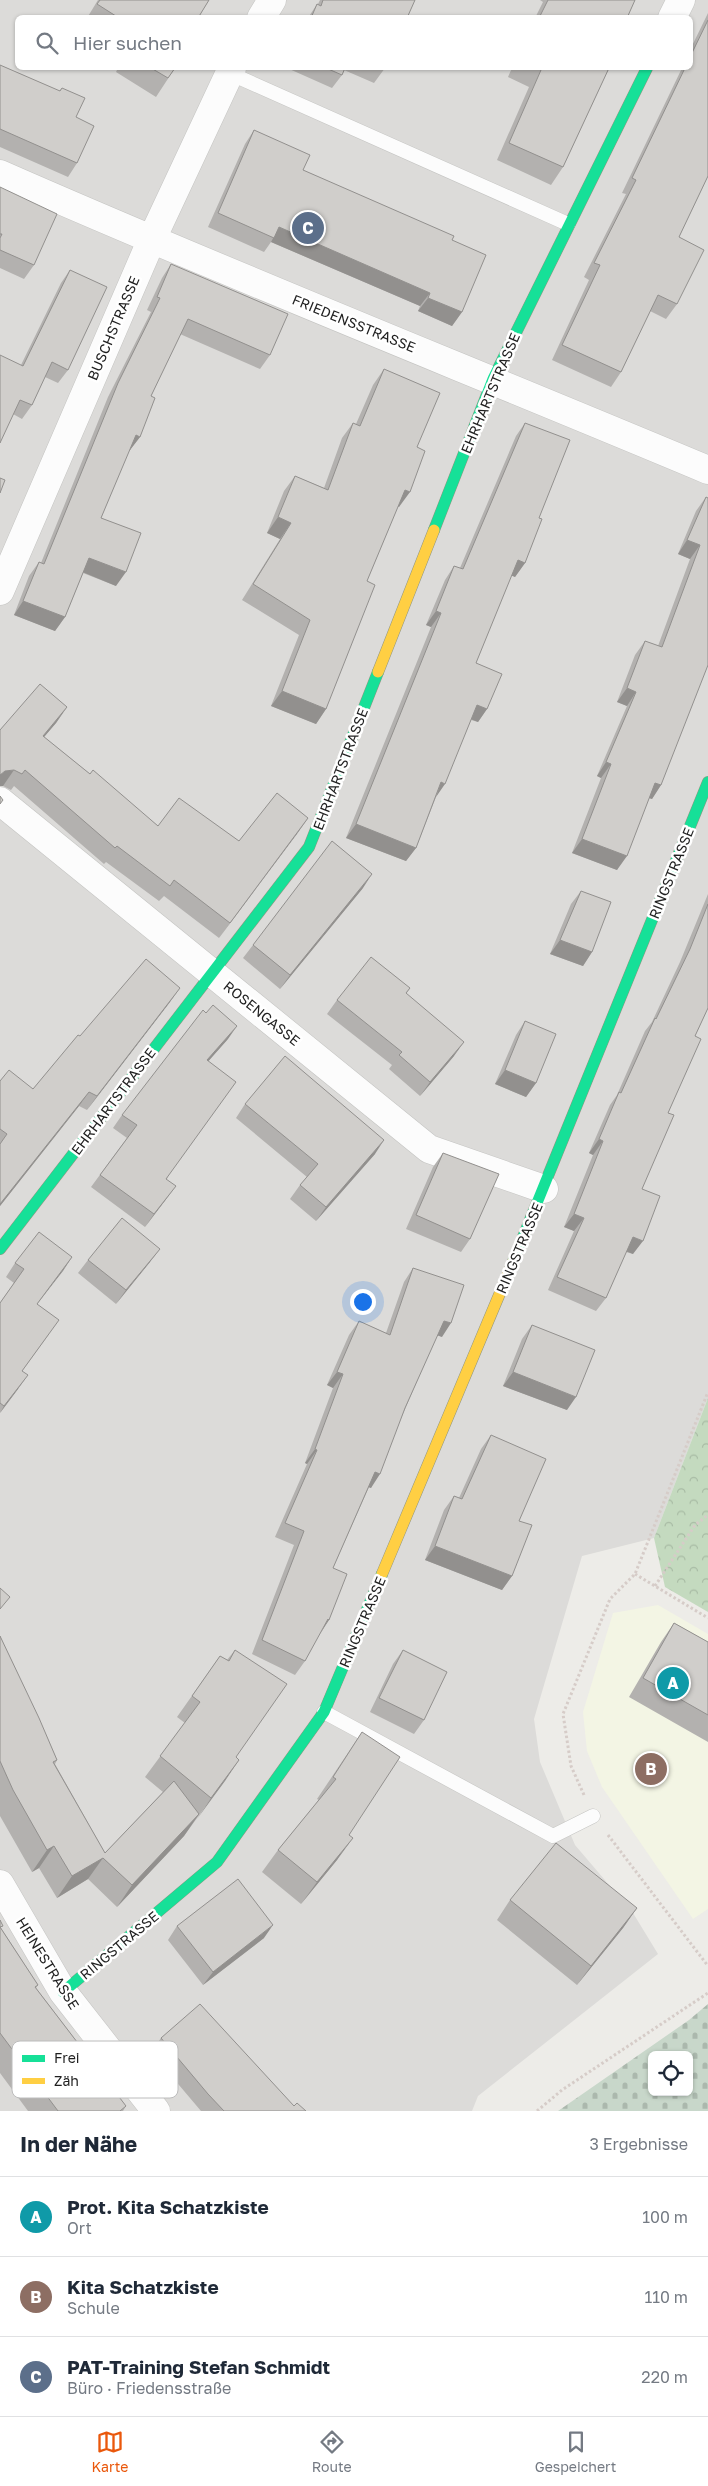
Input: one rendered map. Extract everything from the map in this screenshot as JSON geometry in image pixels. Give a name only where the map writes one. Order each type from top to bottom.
[{"type":"street","points":[[263,15],[272,0]]},
{"type":"street","points":[[674,15],[681,0]]},
{"type":"street","name":"BUSCHSTRASSE","points":[[0,591],[151,241],[230,70]]},
{"type":"street","name":"EHRHARTSTRASSE","points":[[0,1249],[309,847],[493,379],[568,224],[646,70]]},
{"type":"street","name":"FRIEDENSSTRASSE","points":[[0,174],[151,241],[493,379],[708,470]]},
{"type":"street","name":"RINGSTRASSE","points":[[63,1992],[217,1862],[324,1712],[544,1189],[708,782]]},
{"type":"street","name":"ROSENGASSE","points":[[0,801],[428,1149],[544,1189]]},
{"type":"street","name":"HEINESTRASSE","points":[[0,1884],[63,1992],[101,2041]]},
{"type":"street","name":"HEINESTRASSE","points":[[146,2098],[156,2111]]},
{"type":"lane","points":[[230,70],[568,224]]},
{"type":"lane","points":[[324,1712],[553,1836],[593,1816]]},
{"type":"path","points":[[708,1392],[635,1574],[610,1599],[563,1714],[572,1766],[593,1816],[708,1966]]},
{"type":"path","points":[[655,1586],[695,1525],[708,1515]]},
{"type":"path","points":[[635,1574],[708,1618]]},
{"type":"path","points":[[537,2111],[562,2090],[708,1993]]},
{"type":"shaded area","points":[[0,0],[708,0],[708,1398],[654,1538],[582,1556],[534,1719],[540,1762],[575,1845],[633,1913],[658,1954],[478,2096],[472,2111],[0,2111]]},
{"type":"shaded area","points":[[658,1605],[708,1634],[708,1909],[693,1919],[602,1787],[587,1751],[583,1712],[613,1613]]},
{"type":"green space","points":[[708,1398],[708,1612],[665,1587],[654,1538]]},
{"type":"green space","points":[[708,2004],[708,2111],[558,2111],[689,2020]]},
{"type":"building","points":[[100,0],[209,0],[200,15],[114,15],[97,4]]},
{"type":"building","points":[[323,0],[415,0],[408,15],[312,15],[317,4],[321,6]]},
{"type":"building","points":[[548,0],[635,0],[628,15],[540,15]]},
{"type":"building","points":[[708,20],[708,176],[679,237],[704,250],[677,304],[658,295],[621,372],[562,345],[600,265],[594,263],[636,180],[632,178],[684,70],[693,70],[693,51]]},
{"type":"building","points":[[0,65],[60,91],[62,88],[85,98],[76,117],[94,126],[77,163],[0,129]]},
{"type":"building","points":[[154,70],[174,70],[168,78]]},
{"type":"building","points":[[331,70],[344,70],[342,75]]},
{"type":"building","points":[[541,70],[608,70],[563,167],[509,143]]},
{"type":"building","points":[[254,130],[310,155],[303,170],[454,236],[452,240],[486,255],[462,312],[428,298],[430,293],[279,227],[274,238],[218,213]]},
{"type":"building","points":[[0,187],[57,214],[34,265],[0,250],[2,234],[0,234]]},
{"type":"building","points":[[171,264],[288,314],[270,355],[188,319],[151,396],[155,398],[140,437],[136,435],[101,518],[141,533],[126,572],[89,558],[65,617],[23,601],[39,562],[44,564],[118,383],[160,298],[157,297]]},
{"type":"building","points":[[70,270],[107,287],[68,370],[52,362],[32,405],[20,400],[0,443],[0,355],[23,366]]},
{"type":"building","points":[[384,369],[440,393],[417,447],[425,451],[410,492],[405,490],[367,581],[375,585],[326,709],[282,691],[310,620],[253,584],[291,523],[278,517],[295,476],[328,490],[353,423],[360,426]]},
{"type":"building","points":[[525,423],[570,440],[539,518],[542,519],[525,563],[518,560],[476,663],[502,674],[487,709],[477,705],[445,784],[441,782],[416,848],[356,824],[441,613],[436,611],[454,566],[463,569]]},
{"type":"building","points":[[0,478],[5,480],[0,493]]},
{"type":"building","points":[[706,497],[708,498],[708,665],[661,785],[655,783],[627,856],[582,839],[611,764],[606,762],[636,692],[627,688],[645,641],[662,647],[700,545],[687,540]]},
{"type":"building","points":[[40,684],[67,707],[43,736],[90,774],[93,770],[158,826],[179,798],[239,841],[277,793],[308,818],[230,923],[174,880],[170,886],[117,846],[115,848],[25,770],[22,774],[14,770],[5,771],[0,775],[0,730]]},
{"type":"building","points":[[332,841],[372,874],[290,975],[253,945]]},
{"type":"building","points":[[581,891],[611,902],[592,952],[560,940]]},
{"type":"building","points":[[708,904],[708,1008],[695,1036],[701,1039],[668,1113],[674,1115],[642,1189],[660,1196],[643,1241],[633,1237],[606,1298],[557,1277],[584,1218],[574,1214],[603,1141],[599,1139],[619,1092],[621,1093],[655,1018],[690,949]]},
{"type":"building","points":[[371,957],[410,988],[406,993],[464,1042],[430,1082],[399,1055],[402,1052],[337,1000]]},
{"type":"building","points":[[146,959],[180,988],[97,1096],[89,1092],[0,1204],[0,1144],[7,1134],[0,1129],[0,1081],[9,1070],[33,1089]]},
{"type":"building","points":[[213,1005],[237,1026],[207,1060],[236,1082],[166,1179],[176,1186],[154,1214],[100,1175],[137,1125],[122,1115],[203,1010],[206,1013]]},
{"type":"building","points":[[525,1021],[556,1034],[536,1083],[505,1070]]},
{"type":"building","points":[[285,1056],[384,1140],[326,1207],[300,1185],[318,1164],[245,1104]]},
{"type":"building","points":[[443,1153],[499,1174],[470,1239],[416,1215]]},
{"type":"building","points":[[122,1218],[160,1249],[126,1290],[88,1260]]},
{"type":"building","points":[[39,1232],[72,1257],[37,1304],[59,1320],[22,1371],[28,1375],[4,1406],[0,1403],[0,1303],[24,1269],[15,1263]]},
{"type":"building","points":[[413,1268],[464,1285],[451,1323],[444,1321],[405,1408],[380,1474],[375,1472],[333,1568],[347,1574],[329,1620],[305,1661],[262,1640],[304,1531],[285,1523],[317,1450],[315,1449],[343,1374],[337,1372],[359,1321],[390,1335]]},
{"type":"building","points":[[532,1325],[595,1350],[576,1397],[513,1372]]},
{"type":"building","points":[[491,1435],[546,1459],[519,1521],[532,1525],[512,1576],[435,1546],[454,1496],[462,1499]]},
{"type":"building","points":[[0,1588],[10,1597],[0,1609]]},
{"type":"building","points":[[674,1623],[708,1642],[708,1715],[643,1678]]},
{"type":"building","points":[[0,1636],[57,1760],[53,1762],[105,1853],[174,1781],[199,1814],[132,1885],[103,1858],[72,1876],[54,1846],[47,1850],[13,1790],[0,1761]]},
{"type":"building","points":[[235,1650],[287,1684],[236,1757],[239,1760],[211,1798],[160,1756],[200,1702],[192,1696],[220,1656],[229,1661]]},
{"type":"building","points":[[403,1650],[447,1672],[424,1720],[379,1698]]},
{"type":"building","points":[[362,1732],[400,1757],[349,1835],[353,1838],[317,1882],[278,1850],[336,1779],[333,1777]]},
{"type":"building","points":[[556,1843],[637,1908],[591,1966],[510,1900]]},
{"type":"building","points":[[238,1879],[273,1925],[213,1972],[177,1926]]},
{"type":"building","points":[[0,1927],[38,1985],[35,1987],[76,2041],[12,2041],[12,2049],[0,2033]]},
{"type":"building","points":[[200,2004],[294,2106],[297,2103],[306,2111],[224,2111],[178,2058],[178,2041],[164,2041],[161,2038]]},
{"type":"building","points":[[48,2098],[120,2098],[126,2106],[120,2111],[58,2111]]},
{"type":"traffic: fast","points":[[434,530],[493,379],[646,70]]},
{"type":"traffic: fast","points":[[0,1249],[309,847],[378,672]]},
{"type":"traffic: fast","points":[[513,1262],[708,782]]},
{"type":"traffic: fast","points":[[63,1992],[217,1862],[324,1712],[382,1574]]},
{"type":"traffic: slow","points":[[378,672],[434,530]]},
{"type":"traffic: slow","points":[[382,1574],[513,1262]]},
{"type":"place","name":"PAT-Training Stefan Schmidt","points":[[308,228]]},
{"type":"place","name":"Prot. Kita Schatzkiste","points":[[673,1683]]},
{"type":"place","name":"Kita Schatzkiste","points":[[651,1769]]}]
